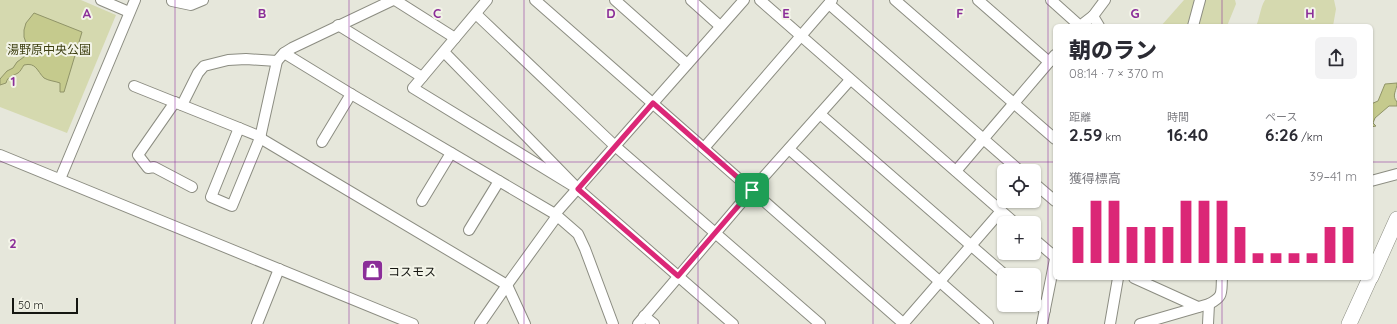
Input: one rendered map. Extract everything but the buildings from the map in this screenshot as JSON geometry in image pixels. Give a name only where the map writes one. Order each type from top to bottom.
[{"type":"highway","points":[[1373,273],[1397,219]]},
{"type":"highway","points":[[1349,324],[1370,280]]},
{"type":"street","points":[[101,0],[129,12]]},
{"type":"street","points":[[60,179],[134,0]]},
{"type":"street","points":[[171,0],[191,5],[203,0]]},
{"type":"street","points":[[239,128],[211,197],[232,206],[260,138],[277,61],[284,53],[338,25],[394,0],[455,38]]},
{"type":"street","points":[[487,0],[413,88],[578,189]]},
{"type":"street","points":[[535,0],[903,324],[1001,211]]},
{"type":"street","points":[[615,0],[687,64]]},
{"type":"street","points":[[691,0],[720,26]]},
{"type":"street","points":[[480,324],[556,215],[744,0]]},
{"type":"street","points":[[760,0],[1007,216]]},
{"type":"street","points":[[895,0],[1053,137]]},
{"type":"street","points":[[956,171],[1052,59],[978,0]]},
{"type":"street","points":[[1051,0],[1079,24]]},
{"type":"street","points":[[1083,24],[1093,16],[1105,0]]},
{"type":"street","points":[[1194,24],[1200,0]]},
{"type":"street","points":[[704,148],[830,2],[1012,164]]},
{"type":"street","points":[[476,14],[615,146],[820,324]]},
{"type":"street","points":[[1093,16],[1098,24]]},
{"type":"street","points":[[338,25],[422,77]]},
{"type":"street","points":[[444,52],[578,189],[733,324]]},
{"type":"street","points":[[284,53],[556,215],[578,234],[613,324]]},
{"type":"street","points":[[192,187],[154,167],[148,168],[138,155],[178,104],[204,66],[228,60],[246,59],[277,61]]},
{"type":"street","points":[[638,324],[752,190],[850,80]]},
{"type":"street","points":[[134,86],[239,128],[260,138],[506,285],[525,324]]},
{"type":"street","points":[[322,142],[351,94]]},
{"type":"street","points":[[820,114],[997,268]]},
{"type":"street","points":[[788,149],[988,324]]},
{"type":"street","points":[[422,201],[451,153]]},
{"type":"street","points":[[0,155],[413,324]]},
{"type":"street","points":[[1373,180],[1397,174]]},
{"type":"street","points":[[469,230],[499,181]]},
{"type":"street","points":[[1041,189],[1053,199]]},
{"type":"street","points":[[1041,245],[1053,256]]},
{"type":"street","points":[[1042,324],[1053,268]]},
{"type":"street","points":[[257,324],[279,269]]},
{"type":"street","points":[[1110,324],[1118,280]]},
{"type":"street","points":[[1138,280],[1198,307]]},
{"type":"street","points":[[1140,324],[1210,304],[1221,295],[1222,280]]},
{"type":"street","points":[[1208,324],[1210,304]]},
{"type":"street","points":[[1041,306],[1045,310]]},
{"type":"street","points":[[644,316],[654,324]]},
{"type":"green space","name":"湯野原中央公園","points":[[0,0],[81,0],[116,15],[67,133],[0,107]]},
{"type":"green space","points":[[1184,0],[1235,0],[1236,4],[1228,24],[1163,24]]},
{"type":"green space","points":[[1265,0],[1334,0],[1336,9],[1333,24],[1257,24]]},
{"type":"shaded area","points":[[34,13],[82,32],[64,92],[60,92],[60,83],[44,78],[34,66],[28,64],[24,65],[19,72],[9,78],[6,83],[0,85],[0,79],[7,71],[13,68],[17,62],[28,54],[29,51],[24,37],[24,30],[26,23]]},
{"type":"shaded area","points":[[1397,83],[1394,97],[1397,102],[1397,106],[1389,106],[1375,118],[1373,123],[1373,103],[1378,101],[1385,84]]},
{"type":"place","name":"コスモス","points":[[373,271]]},
{"type":"route","points":[[653,103],[752,190],[678,276],[578,189],[653,103]]}]
